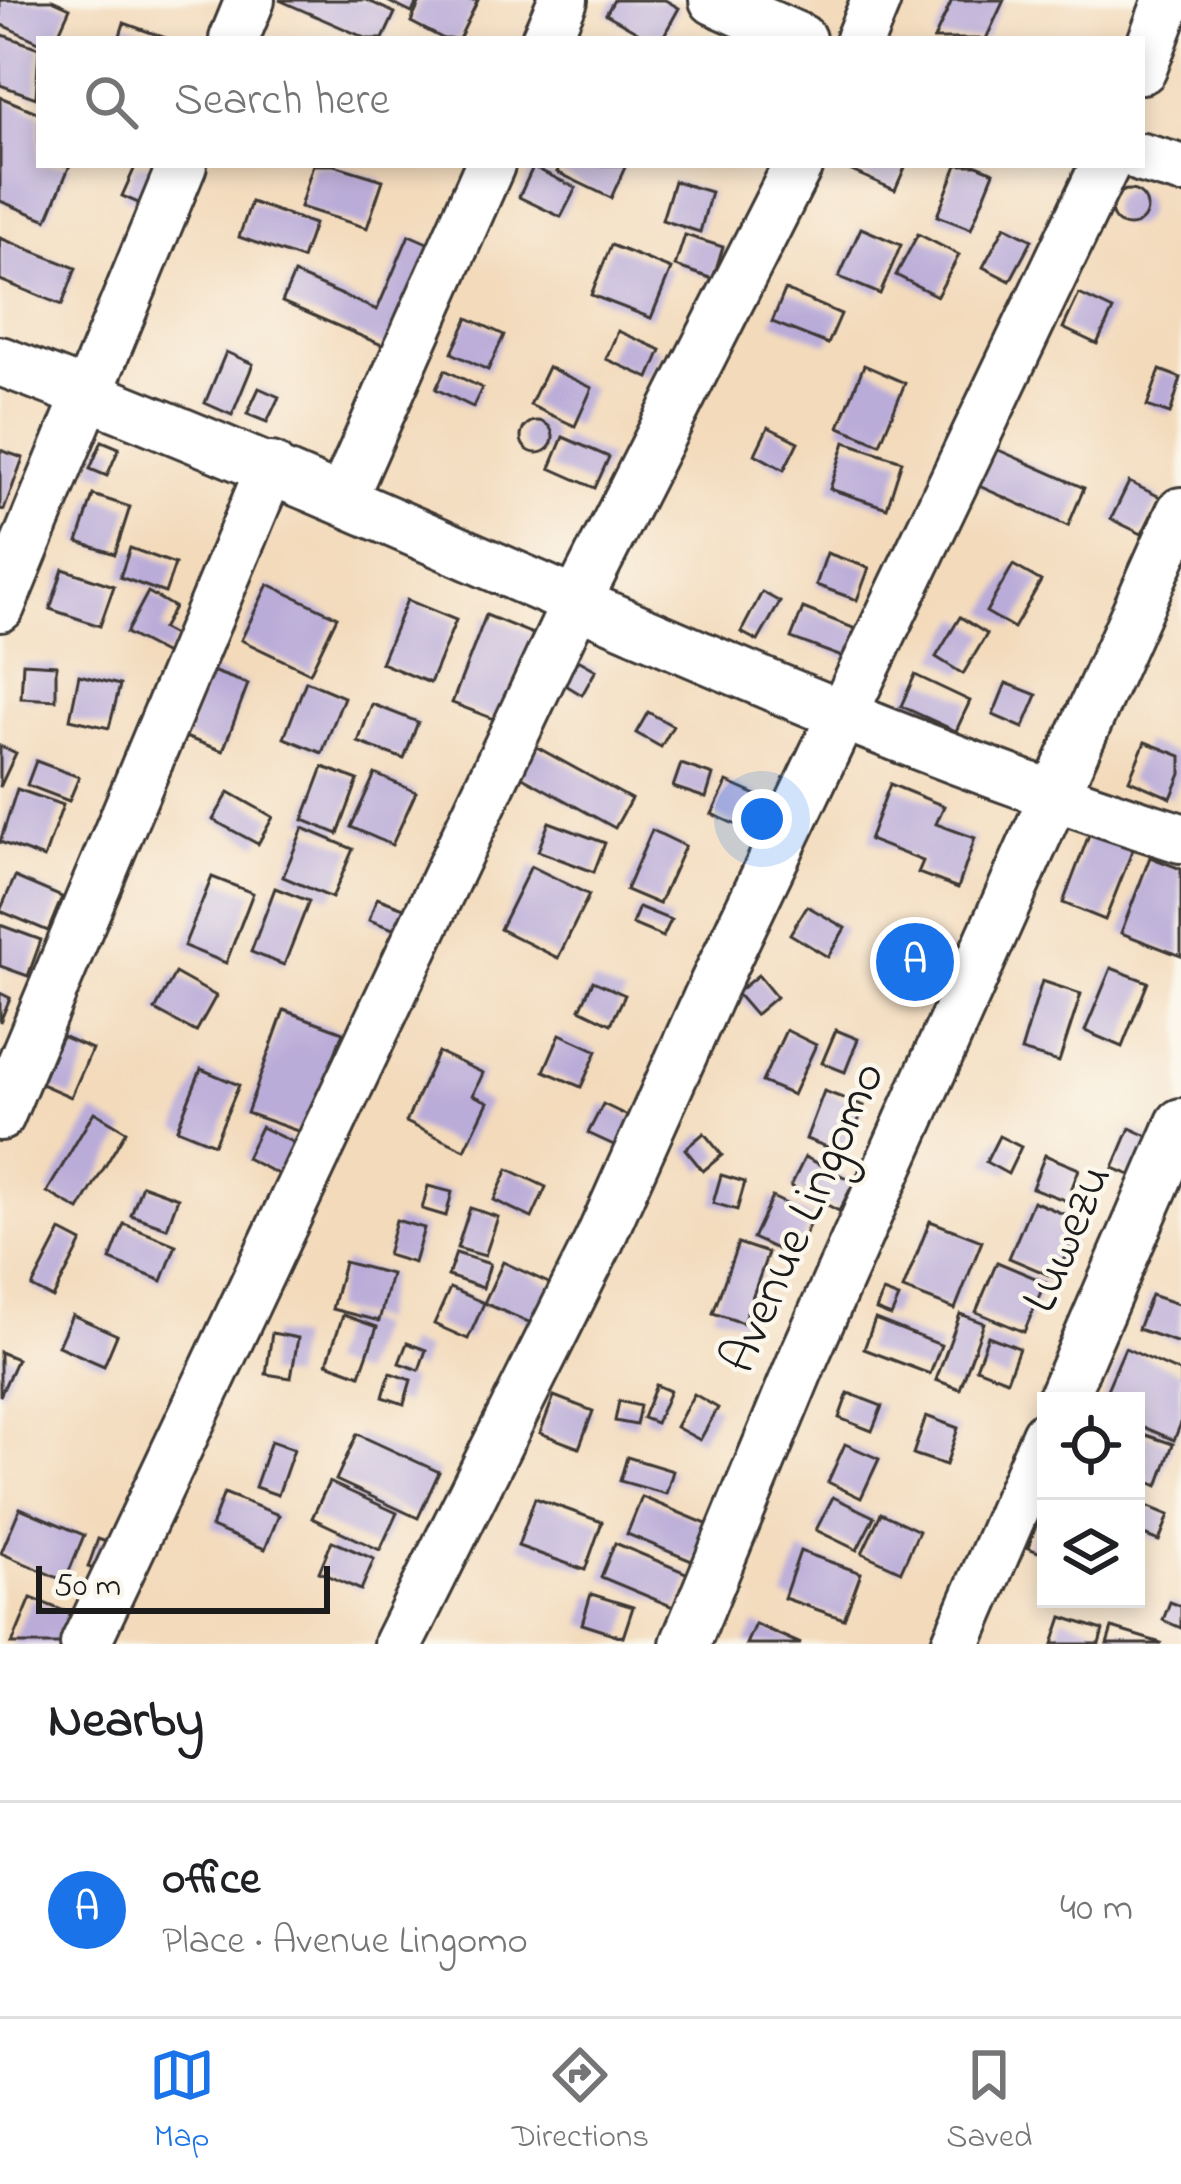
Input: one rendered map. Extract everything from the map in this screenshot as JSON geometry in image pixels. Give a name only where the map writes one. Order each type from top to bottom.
[{"type":"street","points":[[235,36],[250,0]]},
{"type":"street","points":[[547,36],[563,0]]},
{"type":"street","points":[[714,0],[794,36]]},
{"type":"street","points":[[861,36],[876,0]]},
{"type":"street","points":[[1145,61],[1168,0]]},
{"type":"street","points":[[1145,159],[1181,169]]},
{"type":"street","points":[[0,607],[181,168]]},
{"type":"street","points":[[342,499],[489,168]]},
{"type":"street","points":[[85,1644],[576,603],[796,168]]},
{"type":"street","points":[[398,1644],[599,1241],[713,986],[1105,168]]},
{"type":"street","points":[[0,362],[271,467],[843,716],[1056,798],[1181,838]]},
{"type":"street","points":[[0,1116],[271,467]]},
{"type":"street","name":"Avenue Lingomo","points":[[685,1644],[805,1354],[1181,512]]},
{"type":"street","name":"Luwezu","points":[[1065,1392],[1181,1123]]},
{"type":"street","points":[[956,1644],[1037,1457]]},
{"type":"building","points":[[0,0],[52,0],[70,8],[57,36],[36,36],[36,41],[0,24]]},
{"type":"building","points":[[279,0],[366,0],[395,13],[384,36],[361,36]]},
{"type":"building","points":[[385,0],[418,0],[412,13]]},
{"type":"building","points":[[421,0],[478,0],[460,36],[438,36],[411,22]]},
{"type":"building","points":[[614,0],[665,0],[679,8],[664,36],[645,36],[606,14]]},
{"type":"building","points":[[952,0],[1004,0],[987,36],[935,36]]},
{"type":"building","points":[[124,23],[160,36],[120,36]]},
{"type":"building","points":[[0,34],[36,47],[36,98],[0,85]]},
{"type":"building","points":[[0,97],[36,112],[36,168],[69,168],[47,220],[0,201]]},
{"type":"building","points":[[135,168],[168,173],[152,209],[122,196]]},
{"type":"building","points":[[312,168],[344,168],[383,180],[367,228],[300,207]]},
{"type":"building","points":[[533,168],[576,188],[561,217],[519,197]]},
{"type":"building","points":[[559,168],[625,168],[611,198],[557,172]]},
{"type":"building","points":[[845,168],[905,168],[895,190]]},
{"type":"building","points":[[956,168],[994,172],[971,229],[937,216]]},
{"type":"building","points":[[674,181],[711,192],[700,232],[662,220]]},
{"type":"building","points":[[1129,190],[1142,195],[1147,208],[1142,221],[1129,226],[1116,221],[1111,208],[1116,195]]},
{"type":"building","points":[[251,202],[314,224],[302,259],[239,237]]},
{"type":"building","points":[[1005,226],[1032,240],[1010,281],[983,267]]},
{"type":"building","points":[[861,228],[901,245],[880,294],[839,277]]},
{"type":"building","points":[[918,234],[959,255],[937,296],[896,275]]},
{"type":"building","points":[[409,235],[441,249],[398,352],[282,302],[294,274],[377,310]]},
{"type":"building","points":[[685,235],[723,247],[713,279],[675,266]]},
{"type":"building","points":[[0,238],[76,268],[62,305],[0,280]]},
{"type":"building","points":[[611,245],[671,269],[651,318],[591,295]]},
{"type":"building","points":[[785,290],[841,314],[828,344],[772,322]]},
{"type":"building","points":[[1079,294],[1113,310],[1097,344],[1063,328]]},
{"type":"building","points":[[468,318],[504,335],[488,370],[452,353]]},
{"type":"building","points":[[618,331],[661,350],[649,378],[606,359]]},
{"type":"building","points":[[226,352],[253,364],[232,415],[205,403]]},
{"type":"building","points":[[864,365],[905,383],[880,444],[839,427]]},
{"type":"building","points":[[548,367],[592,388],[575,426],[530,405]]},
{"type":"building","points":[[445,370],[482,388],[473,407],[436,389]]},
{"type":"building","points":[[1160,370],[1181,378],[1170,414],[1147,406]]},
{"type":"building","points":[[259,388],[279,397],[267,422],[247,414]]},
{"type":"building","points":[[537,421],[548,426],[553,437],[548,448],[537,453],[526,448],[521,437],[526,426]]},
{"type":"building","points":[[768,427],[798,442],[784,470],[755,454]]},
{"type":"building","points":[[563,437],[609,457],[595,488],[550,468]]},
{"type":"building","points":[[102,441],[119,448],[107,476],[90,469]]},
{"type":"building","points":[[845,442],[902,461],[887,508],[830,489]]},
{"type":"building","points":[[994,448],[1084,488],[1068,526],[977,485]]},
{"type":"building","points":[[0,450],[23,458],[4,510],[0,509]]},
{"type":"building","points":[[1129,482],[1160,497],[1142,534],[1111,519]]},
{"type":"building","points":[[93,495],[130,507],[115,554],[78,542]]},
{"type":"building","points":[[130,548],[175,564],[165,593],[120,577]]},
{"type":"building","points":[[827,553],[869,568],[857,600],[816,585]]},
{"type":"building","points":[[1013,565],[1041,581],[1014,628],[986,612]]},
{"type":"building","points":[[63,569],[114,586],[100,626],[50,609]]},
{"type":"building","points":[[268,584],[337,617],[310,673],[241,640]]},
{"type":"building","points":[[148,592],[174,607],[162,629],[177,637],[168,655],[126,633]]},
{"type":"building","points":[[762,592],[780,602],[758,641],[741,632]]},
{"type":"building","points":[[407,600],[456,620],[430,683],[381,663]]},
{"type":"building","points":[[803,608],[861,631],[850,660],[791,638]]},
{"type":"building","points":[[486,615],[533,634],[499,721],[452,703]]},
{"type":"building","points":[[960,617],[987,634],[963,674],[936,657]]},
{"type":"building","points":[[578,660],[596,670],[582,695],[564,684]]},
{"type":"building","points":[[23,663],[56,665],[56,700],[21,698]]},
{"type":"building","points":[[209,670],[248,684],[223,751],[185,737]]},
{"type":"building","points":[[79,675],[120,685],[109,728],[70,719]]},
{"type":"building","points":[[915,675],[970,701],[956,731],[901,706]]},
{"type":"building","points":[[306,681],[344,697],[322,753],[284,738]]},
{"type":"building","points":[[1006,683],[1037,695],[1023,728],[993,715]]},
{"type":"building","points":[[372,704],[418,722],[404,759],[358,742]]},
{"type":"building","points":[[648,712],[673,726],[661,747],[636,733]]},
{"type":"building","points":[[1145,742],[1181,756],[1181,774],[1171,798],[1129,780]]},
{"type":"building","points":[[533,745],[631,799],[615,828],[517,774]]},
{"type":"building","points":[[0,746],[16,753],[0,787]]},
{"type":"building","points":[[36,761],[79,777],[69,801],[27,785]]},
{"type":"building","points":[[681,764],[713,775],[706,798],[673,787]]},
{"type":"building","points":[[323,767],[358,780],[338,834],[303,820]]},
{"type":"building","points":[[375,774],[416,792],[392,845],[351,827]]},
{"type":"building","points":[[727,782],[765,799],[750,831],[712,814]]},
{"type":"building","points":[[890,784],[944,806],[936,824],[975,838],[958,888],[918,873],[923,861],[869,840]]},
{"type":"building","points":[[17,789],[63,805],[44,858],[0,842]]},
{"type":"building","points":[[229,792],[273,817],[258,844],[213,820]]},
{"type":"building","points":[[549,822],[605,843],[594,872],[538,851]]},
{"type":"building","points":[[303,828],[353,849],[332,898],[283,877]]},
{"type":"building","points":[[652,830],[685,846],[659,904],[626,890]]},
{"type":"building","points":[[1090,832],[1133,849],[1105,920],[1063,903]]},
{"type":"building","points":[[1150,857],[1181,869],[1181,956],[1121,933]]},
{"type":"building","points":[[531,866],[589,895],[558,958],[500,929]]},
{"type":"building","points":[[15,877],[62,897],[48,931],[0,911]]},
{"type":"building","points":[[212,877],[253,893],[226,963],[184,946]]},
{"type":"building","points":[[275,888],[309,901],[284,965],[251,952]]},
{"type":"building","points":[[377,898],[412,911],[404,933],[369,920]]},
{"type":"building","points":[[807,906],[845,928],[828,957],[790,934]]},
{"type":"building","points":[[639,907],[671,920],[663,937],[632,924]]},
{"type":"building","points":[[0,925],[41,940],[28,976],[0,966]]},
{"type":"building","points":[[902,927],[949,948],[928,997],[880,976]]},
{"type":"building","points":[[1111,968],[1148,982],[1122,1047],[1085,1031]]},
{"type":"building","points":[[175,973],[216,996],[196,1032],[155,1010]]},
{"type":"building","points":[[758,975],[776,997],[755,1015],[736,993]]},
{"type":"building","points":[[593,981],[625,995],[611,1024],[580,1009]]},
{"type":"building","points":[[1042,981],[1081,994],[1059,1062],[1021,1051]]},
{"type":"building","points":[[0,993],[10,998],[0,1022]]},
{"type":"building","points":[[284,1010],[343,1032],[306,1134],[247,1113]]},
{"type":"building","points":[[786,1030],[816,1045],[793,1095],[762,1082]]},
{"type":"building","points":[[836,1030],[858,1039],[845,1072],[822,1063]]},
{"type":"building","points":[[560,1034],[597,1051],[581,1087],[544,1071]]},
{"type":"building","points":[[62,1036],[92,1049],[71,1097],[41,1084]]},
{"type":"building","points":[[438,1052],[483,1073],[473,1095],[488,1102],[465,1150],[406,1122]]},
{"type":"building","points":[[201,1069],[239,1085],[214,1144],[177,1129]]},
{"type":"building","points":[[824,1091],[864,1106],[846,1154],[806,1139]]},
{"type":"building","points":[[603,1104],[640,1122],[627,1151],[588,1133]]},
{"type":"building","points":[[94,1112],[126,1131],[79,1210],[47,1192]]},
{"type":"building","points":[[261,1127],[296,1144],[280,1175],[246,1158]]},
{"type":"building","points":[[1130,1128],[1156,1140],[1140,1179],[1113,1168]]},
{"type":"building","points":[[704,1133],[722,1155],[703,1171],[685,1149]]},
{"type":"building","points":[[999,1136],[1021,1147],[1008,1174],[986,1162]]},
{"type":"building","points":[[1045,1155],[1079,1169],[1067,1201],[1032,1188]]},
{"type":"building","points":[[805,1157],[854,1182],[839,1211],[791,1186]]},
{"type":"building","points":[[508,1169],[546,1187],[532,1218],[494,1200]]},
{"type":"building","points":[[721,1175],[745,1182],[737,1210],[713,1203]]},
{"type":"building","points":[[142,1185],[178,1198],[167,1228],[131,1215]]},
{"type":"building","points":[[428,1186],[452,1192],[446,1216],[422,1209]]},
{"type":"building","points":[[772,1197],[813,1217],[794,1257],[753,1238]]},
{"type":"building","points":[[1033,1201],[1080,1221],[1056,1278],[1009,1258]]},
{"type":"building","points":[[470,1208],[498,1217],[485,1256],[457,1248]]},
{"type":"building","points":[[396,1220],[424,1228],[414,1263],[387,1255]]},
{"type":"building","points":[[930,1221],[982,1241],[955,1309],[903,1289]]},
{"type":"building","points":[[124,1224],[176,1245],[162,1281],[110,1260]]},
{"type":"building","points":[[61,1231],[82,1242],[53,1298],[32,1287]]},
{"type":"building","points":[[738,1243],[768,1253],[743,1323],[713,1313]]},
{"type":"building","points":[[456,1253],[490,1264],[483,1288],[448,1276]]},
{"type":"building","points":[[344,1262],[391,1274],[379,1321],[332,1309]]},
{"type":"building","points":[[503,1262],[555,1286],[538,1326],[484,1303]]},
{"type":"building","points":[[997,1262],[1045,1282],[1024,1332],[976,1312]]},
{"type":"building","points":[[450,1288],[484,1303],[468,1339],[434,1324]]},
{"type":"building","points":[[883,1292],[899,1298],[891,1316],[876,1310]]},
{"type":"building","points":[[1151,1295],[1181,1305],[1179,1343],[1138,1329]]},
{"type":"building","points":[[960,1314],[984,1323],[960,1389],[936,1380]]},
{"type":"building","points":[[72,1315],[117,1335],[104,1366],[58,1346]]},
{"type":"building","points":[[343,1315],[377,1327],[360,1375],[327,1363]]},
{"type":"building","points":[[875,1319],[941,1345],[930,1374],[864,1349]]},
{"type":"building","points":[[272,1333],[298,1338],[291,1378],[266,1374]]},
{"type":"building","points":[[988,1336],[1019,1348],[1007,1380],[976,1368]]},
{"type":"building","points":[[407,1343],[426,1350],[419,1370],[399,1363]]},
{"type":"building","points":[[1125,1348],[1181,1373],[1181,1423],[1174,1440],[1145,1428],[1145,1392],[1106,1392]]},
{"type":"building","points":[[0,1352],[17,1359],[0,1396]]},
{"type":"building","points":[[390,1373],[411,1380],[404,1404],[383,1397]]},
{"type":"building","points":[[656,1385],[670,1391],[656,1423],[643,1418]]},
{"type":"building","points":[[848,1393],[882,1406],[872,1431],[839,1418]]},
{"type":"building","points":[[694,1394],[718,1408],[700,1440],[676,1427]]},
{"type":"building","points":[[554,1396],[593,1411],[579,1448],[540,1433]]},
{"type":"building","points":[[619,1401],[640,1406],[636,1425],[615,1421]]},
{"type":"building","points":[[926,1416],[958,1428],[946,1465],[913,1454]]},
{"type":"building","points":[[357,1434],[439,1472],[418,1518],[336,1480]]},
{"type":"building","points":[[1145,1438],[1173,1444],[1158,1486],[1145,1481]]},
{"type":"building","points":[[271,1441],[294,1449],[278,1495],[255,1487]]},
{"type":"building","points":[[845,1444],[879,1459],[861,1498],[828,1482]]},
{"type":"building","points":[[627,1457],[673,1471],[666,1494],[620,1481]]},
{"type":"building","points":[[329,1482],[397,1513],[380,1550],[312,1518]]},
{"type":"building","points":[[224,1493],[279,1515],[265,1549],[211,1527]]},
{"type":"building","points":[[642,1497],[709,1525],[694,1562],[627,1534]]},
{"type":"building","points":[[833,1497],[874,1517],[857,1550],[816,1530]]},
{"type":"building","points":[[535,1498],[602,1522],[585,1570],[518,1546]]},
{"type":"building","points":[[1145,1505],[1169,1515],[1159,1541],[1145,1536]]},
{"type":"building","points":[[20,1508],[84,1535],[65,1581],[1,1553]]},
{"type":"building","points":[[881,1513],[919,1531],[901,1571],[862,1553]]},
{"type":"building","points":[[1037,1523],[1037,1552],[1028,1548]]},
{"type":"building","points":[[98,1539],[117,1546],[108,1574],[88,1567]]},
{"type":"building","points":[[332,1541],[374,1559],[361,1590],[319,1572]]},
{"type":"building","points":[[615,1543],[691,1575],[678,1609],[601,1577]]},
{"type":"building","points":[[800,1551],[861,1573],[844,1619],[784,1598]]},
{"type":"building","points":[[591,1594],[633,1607],[623,1637],[582,1624]]},
{"type":"building","points":[[31,1598],[77,1616],[66,1644],[12,1644]]},
{"type":"building","points":[[1170,1602],[1181,1606],[1181,1628],[1163,1620]]},
{"type":"building","points":[[1062,1617],[1103,1630],[1099,1644],[1053,1644]]},
{"type":"building","points":[[755,1624],[801,1644],[746,1644]]},
{"type":"building","points":[[1112,1628],[1161,1643],[1107,1644]]},
{"type":"place","name":"office","points":[[915,962]]}]
